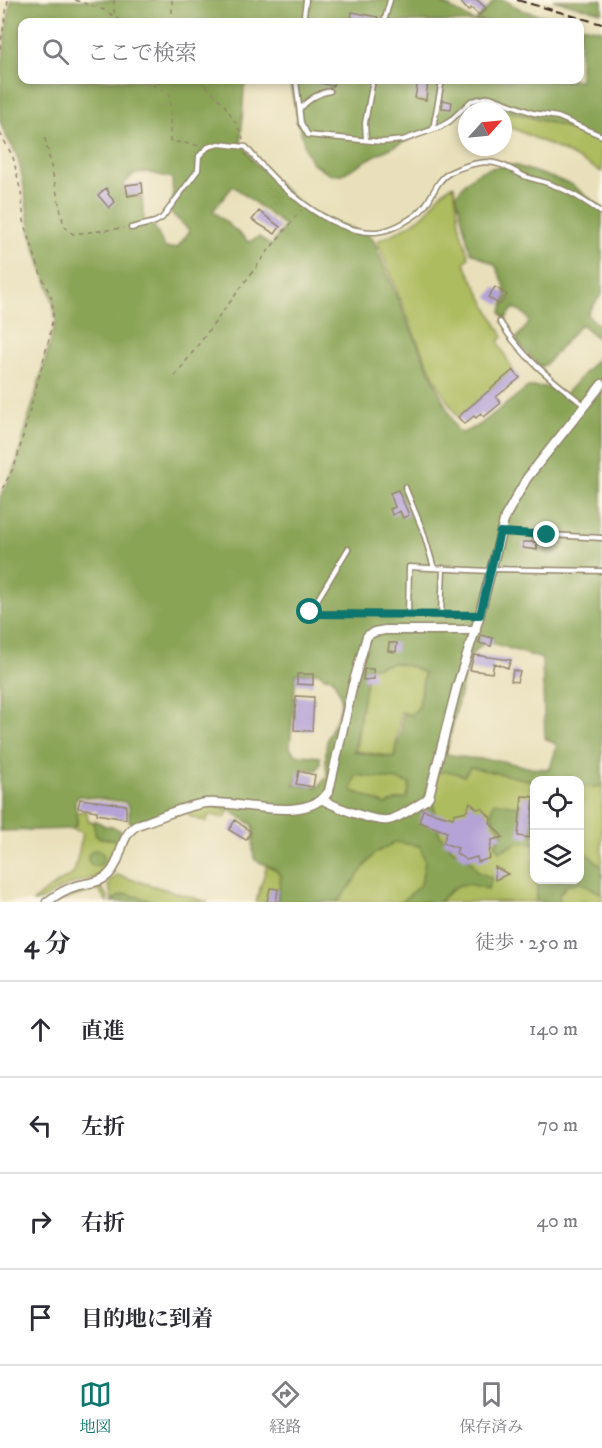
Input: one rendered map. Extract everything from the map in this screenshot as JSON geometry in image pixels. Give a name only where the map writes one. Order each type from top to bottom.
[{"type":"street","points":[[321,799],[358,814],[385,820],[426,800],[431,791],[457,686],[476,630],[505,517],[523,485],[602,384]]},
{"type":"street","points":[[47,902],[75,886],[106,877],[114,868],[127,833],[131,828],[140,824],[204,803],[223,803],[277,810],[307,806],[321,799],[329,790],[353,684],[368,636],[385,630],[476,630]]},
{"type":"lane","points":[[304,18],[306,0]]},
{"type":"lane","points":[[385,18],[390,0]]},
{"type":"lane","points":[[297,84],[301,123],[308,135],[382,142],[403,140],[450,121],[471,101],[490,97],[533,113],[558,117],[602,136]]},
{"type":"lane","points":[[366,140],[365,123],[372,84]]},
{"type":"lane","points":[[433,129],[441,84]]},
{"type":"lane","points":[[300,109],[315,96],[330,91]]},
{"type":"lane","points":[[131,228],[162,218],[198,170],[199,156],[208,147],[219,144],[246,147],[263,168],[307,207],[326,218],[366,232],[382,231],[421,212],[445,175],[487,162],[507,166],[525,176],[555,186],[602,213]]},
{"type":"lane","points":[[500,322],[529,360],[584,405]]},
{"type":"lane","points":[[405,487],[423,531],[434,568]]},
{"type":"lane","points":[[500,532],[602,538]]},
{"type":"lane","points":[[348,549],[310,612],[311,614],[480,615]]},
{"type":"lane","points":[[408,615],[409,567],[602,572]]},
{"type":"lane","points":[[441,615],[443,568]]},
{"type":"path","points":[[0,49],[8,0]]},
{"type":"path","points":[[75,0],[105,10],[117,18]]},
{"type":"path","points":[[114,0],[114,18]]},
{"type":"path","points":[[172,0],[172,18]]},
{"type":"path","points":[[152,84],[170,95],[170,141],[208,147]]},
{"type":"path","points":[[204,84],[229,109],[246,147]]},
{"type":"path","points":[[0,133],[13,157],[24,221],[41,275],[52,299],[53,316],[18,455],[0,493]]},
{"type":"path","points":[[45,138],[64,226],[74,234],[131,228]]},
{"type":"path","points":[[175,376],[268,251],[300,211],[307,207]]},
{"type":"green space","points":[[11,0],[437,0],[468,18],[18,18],[18,84],[246,84],[241,141],[253,161],[311,214],[369,235],[373,239],[409,326],[457,430],[462,433],[478,426],[528,387],[550,387],[563,396],[602,354],[602,786],[584,788],[584,776],[530,776],[530,780],[470,767],[464,776],[441,772],[429,779],[439,834],[452,849],[472,862],[478,872],[492,878],[488,889],[466,884],[456,887],[439,902],[402,902],[421,884],[425,861],[420,846],[395,842],[374,854],[338,902],[277,902],[281,876],[275,869],[255,860],[253,825],[229,810],[198,804],[132,823],[129,821],[129,806],[125,802],[79,796],[75,801],[77,823],[73,829],[0,831],[0,497],[15,468],[56,321],[52,298],[31,233],[20,165],[0,119],[2,74]],"holes":[[[146,172],[172,178],[173,198],[170,212],[190,231],[177,248],[165,248],[154,226],[144,222],[142,197],[125,195],[123,185],[133,175]],[[233,186],[285,226],[271,246],[259,237],[249,242],[213,211]],[[486,641],[542,659],[545,738],[557,745],[550,769],[446,754],[471,655]],[[395,663],[424,673],[419,707],[411,715],[403,713],[394,758],[354,752],[368,668]],[[318,672],[324,677],[333,678],[341,700],[339,714],[326,745],[327,777],[318,787],[294,785],[302,769],[317,770],[320,764],[320,757],[295,754],[290,748],[296,674]],[[356,775],[397,780],[410,784],[407,798],[395,800],[386,805],[351,790]]]},
{"type":"green space","points":[[495,0],[504,0],[522,10],[551,18],[479,18]]},
{"type":"green space","points":[[553,0],[602,0],[602,12]]},
{"type":"green space","points":[[584,27],[602,30],[602,141],[512,112],[512,102],[458,102],[458,111],[448,121],[376,155],[343,174],[331,175],[312,163],[305,149],[290,84],[584,84]]},
{"type":"green space","points":[[512,112],[602,141],[602,172],[512,128]]},
{"type":"green space","points":[[514,165],[571,184],[602,208],[602,294],[587,314],[602,328],[602,342],[581,324],[541,367],[516,339],[529,323],[526,316],[514,308],[505,319],[501,313],[506,297],[504,284],[495,265],[471,252],[456,195],[468,180],[481,171]]},
{"type":"green space","points":[[454,185],[460,229],[469,257],[464,263],[503,337],[498,342],[513,370],[458,417],[423,354],[377,241],[420,218],[448,187]]},
{"type":"green space","points":[[395,663],[424,673],[419,707],[411,715],[401,712],[394,757],[356,751],[367,668]]},
{"type":"green space","points":[[602,750],[602,902],[307,902],[342,760],[449,760],[537,773],[562,762]]},
{"type":"green space","points":[[530,801],[530,843],[518,843],[500,851],[495,844],[503,833],[492,815],[492,807],[494,802],[517,806]]},
{"type":"green space","points":[[205,805],[229,810],[225,818],[209,815],[206,822],[189,816],[189,812]]},
{"type":"green space","points":[[87,811],[88,821],[93,822],[96,836],[117,840],[120,838],[110,865],[100,875],[62,888],[44,899],[33,902],[41,894],[74,873],[83,833],[73,829],[77,823],[77,812]]},
{"type":"green space","points":[[96,821],[121,831],[117,840],[100,838],[96,835],[93,822]]},
{"type":"green space","points":[[96,850],[102,852],[104,858],[102,864],[96,866],[90,864],[88,858],[90,852]]},
{"type":"green space","points":[[584,851],[602,867],[602,894],[584,884]]},
{"type":"green space","points":[[267,865],[281,876],[277,902],[256,902]]},
{"type":"green space","points":[[117,875],[208,902],[156,902],[127,894],[112,900],[108,882]]},
{"type":"green space","points":[[538,884],[574,884],[567,885],[559,895],[560,902],[536,902]]},
{"type":"green space","points":[[100,886],[108,897],[107,902],[99,890],[53,902],[75,891]]},
{"type":"green space","points":[[127,894],[156,902],[111,902]]},
{"type":"building","points":[[459,0],[477,0],[486,8],[479,15],[471,8],[468,11]]},
{"type":"building","points":[[352,12],[378,17],[378,18],[351,18]]},
{"type":"building","points":[[417,84],[428,84],[426,100],[415,98]]},
{"type":"building","points":[[443,100],[452,102],[451,109],[442,108]]},
{"type":"building","points":[[142,183],[143,193],[128,196],[126,185]]},
{"type":"building","points":[[106,188],[115,202],[109,208],[98,195]]},
{"type":"building","points":[[259,211],[280,227],[275,234],[252,220]]},
{"type":"building","points":[[495,287],[507,295],[500,305],[488,297]]},
{"type":"building","points":[[513,370],[520,378],[496,397],[501,403],[484,417],[481,413],[464,424],[458,417]]},
{"type":"building","points":[[398,490],[409,515],[403,518],[400,511],[392,515],[390,509],[395,507],[390,493]]},
{"type":"building","points":[[523,542],[537,542],[537,550],[523,548]]},
{"type":"building","points":[[481,635],[493,638],[491,646],[479,643]]},
{"type":"building","points":[[389,643],[397,643],[396,652],[388,651]]},
{"type":"building","points":[[474,655],[511,660],[508,668],[494,663],[492,673],[470,670]]},
{"type":"building","points":[[364,669],[373,669],[374,679],[363,680]]},
{"type":"building","points":[[513,670],[520,672],[517,682],[511,681]]},
{"type":"building","points":[[297,674],[313,674],[313,685],[297,684]]},
{"type":"building","points":[[296,696],[314,697],[312,731],[294,730]]},
{"type":"building","points":[[299,771],[315,775],[313,787],[296,784]]},
{"type":"building","points":[[522,796],[530,797],[530,838],[518,836]]},
{"type":"building","points":[[80,799],[126,805],[126,819],[78,808]]},
{"type":"building","points":[[470,802],[477,809],[482,808],[491,818],[490,823],[503,837],[492,840],[490,858],[478,862],[477,857],[466,860],[456,853],[458,848],[443,843],[447,832],[419,822],[423,810],[453,818],[454,814],[467,811]]},
{"type":"building","points":[[235,820],[251,832],[246,840],[229,830]]},
{"type":"building","points":[[495,867],[508,874],[495,880]]},
{"type":"building","points":[[270,888],[278,889],[276,902],[267,902]]},
{"type":"railway","points":[[517,0],[581,18]]},
{"type":"railway","points":[[584,19],[602,24]]},
{"type":"route","points":[[310,612],[311,614],[480,615],[500,532],[547,535]]}]
